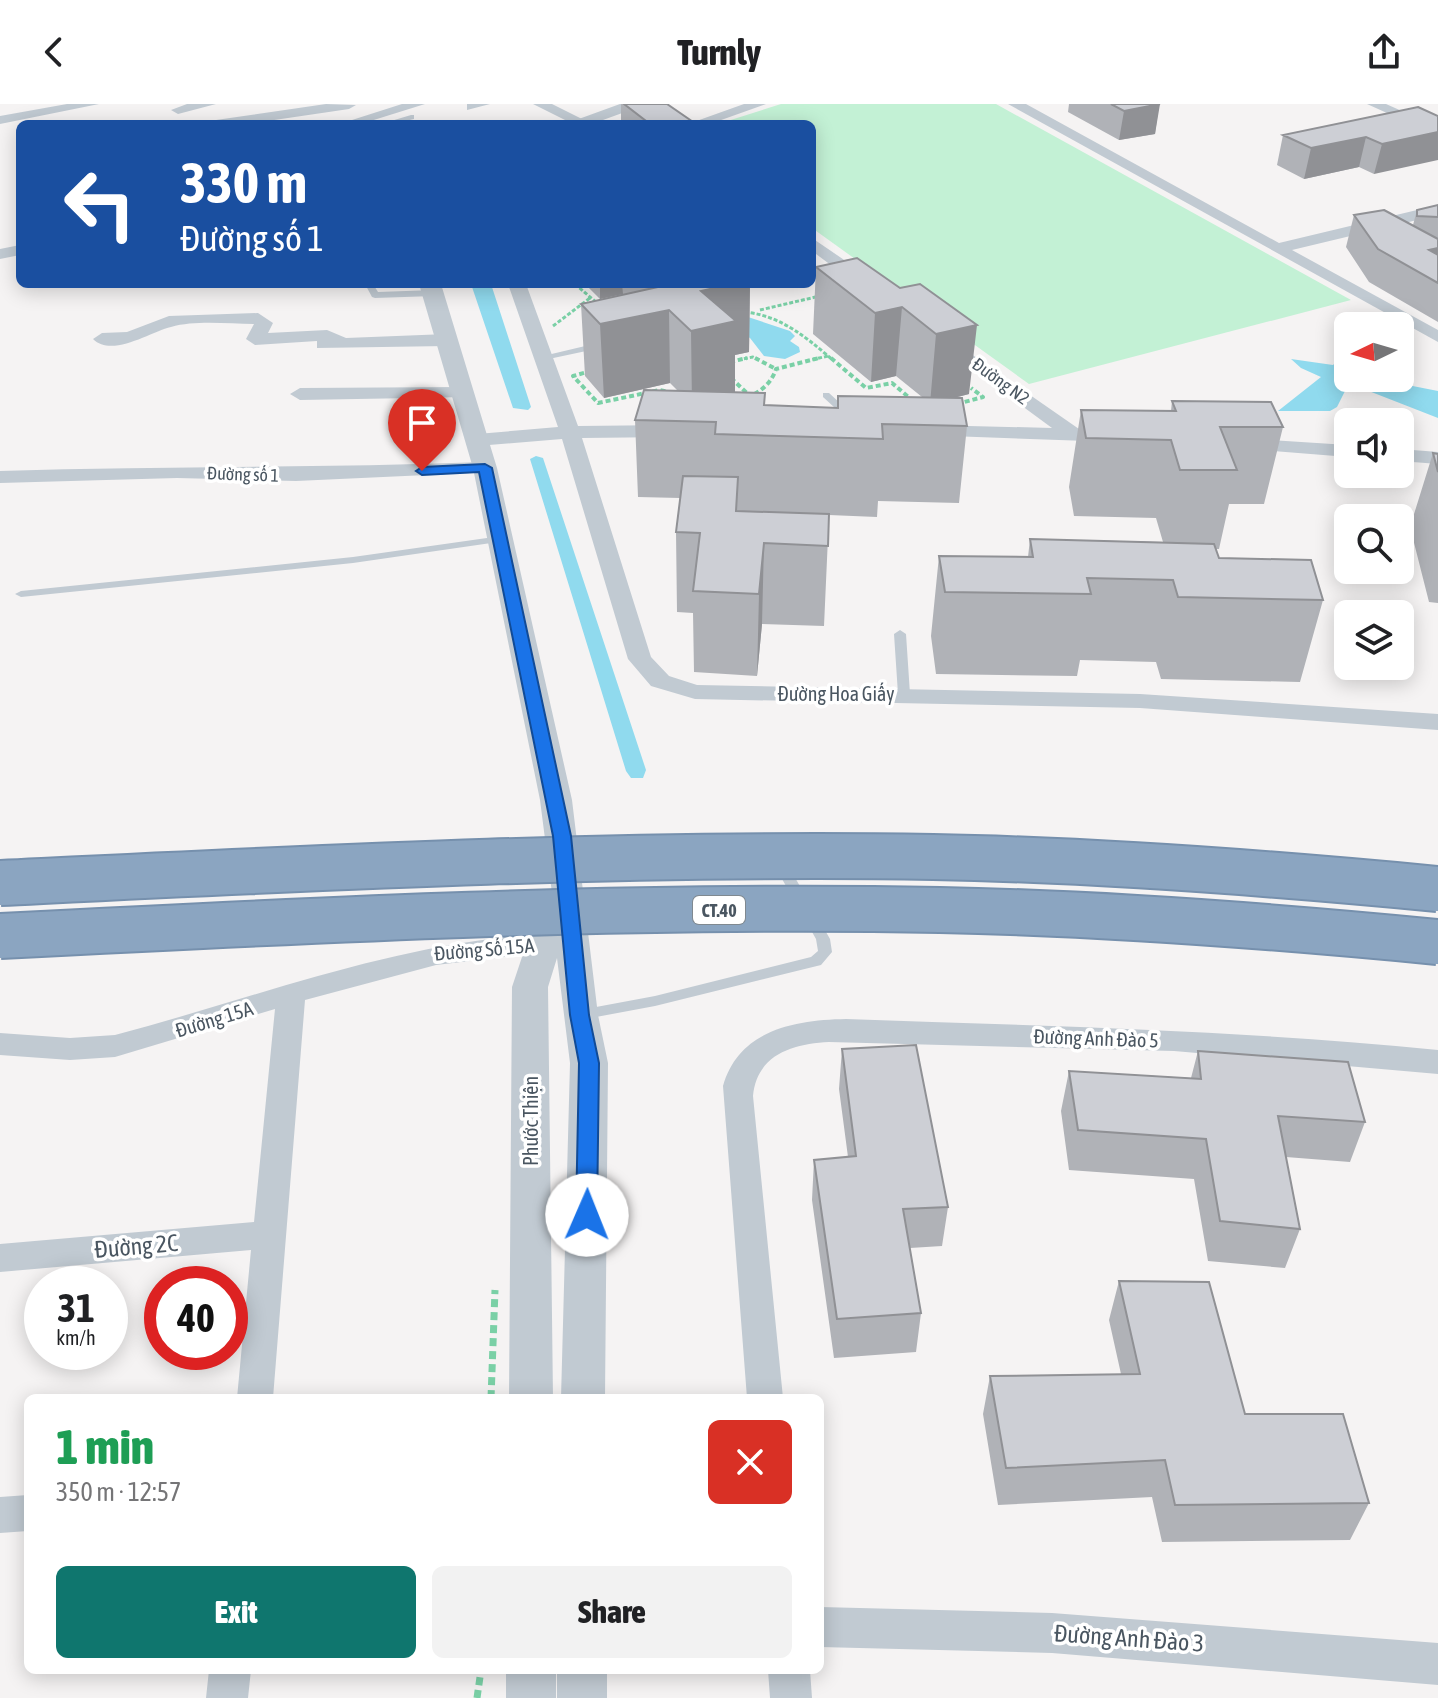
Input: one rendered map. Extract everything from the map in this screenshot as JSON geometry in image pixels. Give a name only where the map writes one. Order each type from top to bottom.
[{"type":"highway","points":[[0,883],[352,866],[665,857],[934,857],[1239,871],[1438,889]]},
{"type":"highway","name":"CT.40","points":[[0,936],[381,917],[667,910],[941,910],[1251,924],[1438,942]]},
{"type":"street","points":[[24,120],[92,104]]},
{"type":"street","points":[[178,110],[209,104]]},
{"type":"street","points":[[243,120],[349,104]]},
{"type":"street","points":[[540,104],[572,120]]},
{"type":"street","points":[[708,120],[759,104]]},
{"type":"street","points":[[1015,104],[1438,337]]},
{"type":"street","points":[[1374,104],[1438,132]]},
{"type":"street","points":[[586,120],[627,105]]},
{"type":"street","points":[[370,120],[414,111]]},
{"type":"street","points":[[1277,248],[1438,210]]},
{"type":"street","points":[[816,246],[887,298]]},
{"type":"street","points":[[432,288],[485,468],[501,539],[556,800],[570,901],[580,1015],[589,1063],[583,1394]]},
{"type":"street","name":"Đường Hoa Giấy","points":[[518,288],[570,431],[640,659],[654,677],[695,692],[904,694],[1210,704],[1438,722]]},
{"type":"street","points":[[102,339],[130,337],[169,321],[258,318],[264,323],[255,339],[327,335],[344,344]]},
{"type":"street","name":"Đường N2","points":[[925,326],[1073,434]]},
{"type":"street","points":[[314,345],[447,340]]},
{"type":"street","points":[[300,394],[463,393]]},
{"type":"street","points":[[835,430],[860,426]]},
{"type":"street","points":[[477,440],[570,431],[696,431]]},
{"type":"street","points":[[913,431],[1133,437]]},
{"type":"street","points":[[1224,442],[1334,450]]},
{"type":"street","points":[[1414,456],[1438,458]]},
{"type":"street","name":"Đường số 1","points":[[0,477],[177,472],[296,475],[485,468]]},
{"type":"street","name":"Phước Thiện","points":[[531,1394],[530,987],[546,944],[570,901]]},
{"type":"street","name":"Đường Số 15A","points":[[422,955],[500,944],[546,944]]},
{"type":"street","name":"Đường 15A","points":[[0,1044],[70,1049],[115,1046],[422,955]]},
{"type":"street","points":[[255,1394],[291,995]]},
{"type":"street","name":"Đường Anh Đào 5","points":[[765,1394],[737,1105],[740,1077],[757,1053],[781,1039],[801,1034],[950,1033],[1140,1038],[1438,1062]]},
{"type":"street","name":"Đường 2C","points":[[0,1258],[272,1234]]},
{"type":"street","points":[[0,1515],[24,1513]]},
{"type":"street","name":"Đường Anh Đào 3","points":[[824,1627],[940,1626],[1065,1633],[1438,1664]]},
{"type":"street","points":[[227,1698],[230,1674]]},
{"type":"street","points":[[531,1674],[531,1698]]},
{"type":"street","points":[[582,1674],[582,1698]]},
{"type":"street","points":[[789,1674],[791,1698]]},
{"type":"lane","points":[[394,120],[414,111]]},
{"type":"lane","points":[[371,288],[375,295],[387,297],[432,288]]},
{"type":"lane","points":[[540,349],[604,337]]},
{"type":"lane","points":[[540,349],[617,341]]},
{"type":"lane","points":[[826,395],[860,426]]},
{"type":"lane","points":[[21,594],[353,560],[501,539]]},
{"type":"lane","points":[[900,634],[904,694]]},
{"type":"lane","points":[[580,1015],[655,1001],[816,961],[825,952],[823,939],[769,843]]},
{"type":"path","points":[[678,320],[724,309],[759,310],[869,285]]},
{"type":"path","points":[[579,288],[600,303]]},
{"type":"path","points":[[540,349],[590,298]]},
{"type":"path","points":[[696,303],[707,313]]},
{"type":"path","points":[[759,310],[795,326],[866,388],[892,383],[915,402]]},
{"type":"path","points":[[690,317],[706,330],[704,334],[641,349],[642,357],[573,376],[603,404],[660,390],[668,392],[689,411],[751,396],[771,384],[776,369]]},
{"type":"path","points":[[720,364],[753,357],[776,369],[828,356]]},
{"type":"path","points":[[730,377],[751,396]]},
{"type":"path","points":[[955,404],[983,397],[971,387]]},
{"type":"path","points":[[477,1698],[480,1674]]},
{"type":"green space","points":[[781,104],[996,104],[1351,300],[1029,384],[816,231],[816,120],[731,120]]},
{"type":"water","points":[[472,288],[492,288],[531,407],[528,410],[513,408]]},
{"type":"water","points":[[745,316],[790,331],[795,336],[790,341],[799,347],[800,352],[785,359],[764,356],[750,338],[740,332]]},
{"type":"water","points":[[1291,359],[1333,365],[1334,392],[1344,392],[1337,407],[1330,411],[1278,411],[1321,377],[1301,368]]},
{"type":"water","points":[[1414,386],[1438,391],[1438,418],[1371,392],[1414,392]]},
{"type":"water","points":[[536,456],[543,458],[646,770],[643,778],[631,778],[626,771],[530,459]]},
{"type":"building","points":[[624,104],[667,104],[690,120],[645,120]]},
{"type":"building","points":[[1111,104],[1160,104],[1124,111]]},
{"type":"building","points":[[1418,107],[1438,116],[1438,132],[1382,144],[1366,137],[1311,148],[1283,135]]},
{"type":"building","points":[[1438,205],[1438,217],[1417,216],[1417,210]]},
{"type":"building","points":[[1384,210],[1438,239],[1438,248],[1429,250],[1438,255],[1438,283],[1378,249],[1354,215]]},
{"type":"building","points":[[857,258],[900,288],[920,284],[977,325],[936,334],[902,307],[875,313],[816,267]]},
{"type":"building","points":[[653,288],[714,288],[701,291],[736,321],[691,331],[669,310],[600,324],[581,304]]},
{"type":"building","points":[[644,390],[765,393],[764,405],[838,408],[838,396],[962,398],[967,426],[882,424],[883,439],[715,434],[716,422],[635,420]]},
{"type":"building","points":[[1172,401],[1271,402],[1283,427],[1220,427],[1237,470],[1180,470],[1171,440],[1086,438],[1081,410],[1176,411]]},
{"type":"building","points":[[1433,453],[1438,454],[1438,472]]},
{"type":"building","points":[[683,476],[738,477],[736,511],[829,514],[828,546],[764,543],[759,594],[693,591],[700,533],[676,532]]},
{"type":"building","points":[[1030,539],[1214,544],[1219,558],[1311,560],[1323,600],[1178,597],[1173,580],[1087,578],[1091,594],[945,592],[939,556],[1033,557]]},
{"type":"building","points":[[916,1045],[948,1207],[903,1209],[921,1313],[837,1319],[814,1160],[856,1156],[842,1049]]},
{"type":"building","points":[[1198,1051],[1348,1062],[1365,1122],[1278,1116],[1300,1229],[1220,1221],[1206,1139],[1078,1130],[1069,1071],[1201,1079]]},
{"type":"building","points":[[1119,1281],[1209,1282],[1245,1414],[1343,1414],[1369,1503],[1175,1505],[1165,1460],[1006,1468],[990,1376],[1140,1374]]},
{"type":"route","points":[[422,471],[485,468],[501,539],[562,836],[580,1015],[589,1063],[587,1215]]}]
